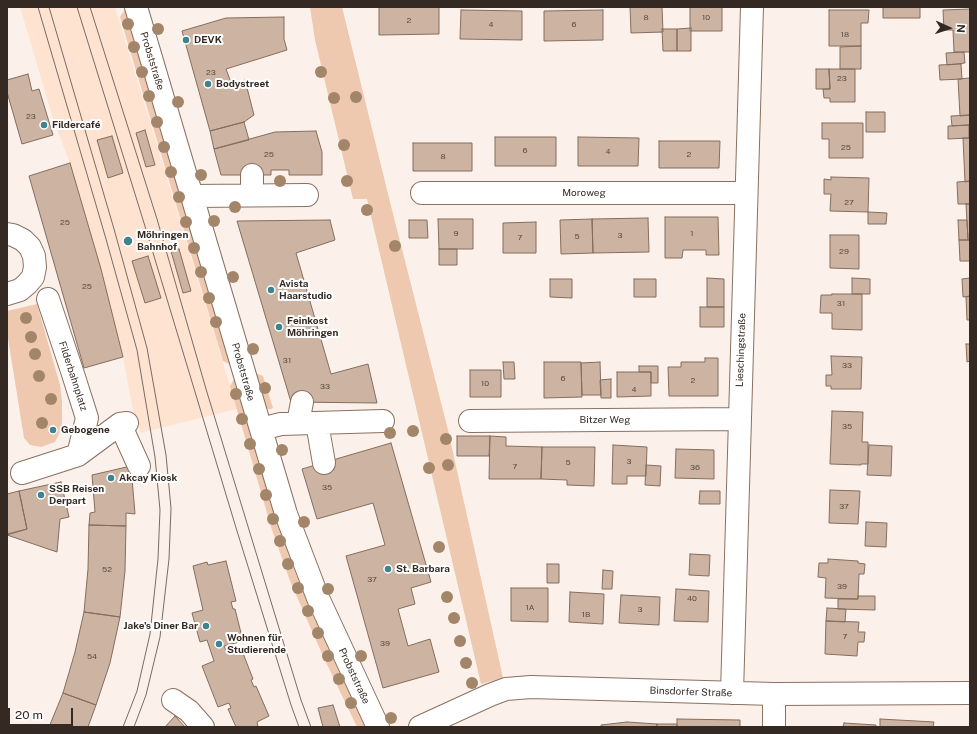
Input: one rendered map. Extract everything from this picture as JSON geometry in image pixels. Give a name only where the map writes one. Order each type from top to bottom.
[{"type":"street","name":"Probststraße","points":[[136,7],[286,514],[318,598],[378,727]]},
{"type":"street","name":"Lieschingstraße","points":[[732,693],[752,7]]},
{"type":"street","points":[[193,196],[252,185],[307,195]]},
{"type":"street","name":"Moroweg","points":[[422,193],[746,193]]},
{"type":"street","points":[[7,234],[13,235],[22,240],[30,247],[34,256],[35,266],[33,276],[27,284],[20,290],[7,294]]},
{"type":"street","name":"Filderbahnplatz","points":[[48,299],[87,418],[78,455]]},
{"type":"street","points":[[305,416],[324,462]]},
{"type":"street","points":[[260,429],[305,416],[383,421]]},
{"type":"street","points":[[87,418],[118,427],[139,466]]},
{"type":"street","name":"Bitzer Weg","points":[[470,421],[739,419]]},
{"type":"street","points":[[22,473],[78,455],[118,427]]},
{"type":"street","name":"Binsdorfer Straße","points":[[420,727],[506,689],[531,687],[774,694],[970,693]]},
{"type":"street","points":[[774,694],[774,727]]},
{"type":"street","points":[[173,700],[189,711],[203,727]]},
{"type":"shaded area","name":"Möhringen Bahnhof","points":[[20,7],[115,7],[237,409],[140,433],[137,415],[134,416],[123,357],[101,269],[70,163],[54,122]]},
{"type":"shaded area","points":[[310,7],[342,7],[448,430],[503,678],[481,684],[367,199],[353,199],[315,40]]},
{"type":"shaded area","points":[[126,8],[231,365],[223,361],[120,17]]},
{"type":"shaded area","points":[[37,304],[60,385],[62,401],[62,428],[55,442],[41,447],[30,445],[24,438],[7,332],[7,311]]},
{"type":"shaded area","points":[[255,373],[263,376],[273,408],[271,409],[268,409],[265,406]]},
{"type":"shaded area","points":[[234,379],[279,527],[297,577],[366,727],[357,727],[323,656],[290,581],[272,530],[230,386]]},
{"type":"building","points":[[379,7],[439,7],[439,34],[379,35]]},
{"type":"building","points":[[630,7],[662,7],[663,32],[631,33]]},
{"type":"building","points":[[690,7],[722,7],[722,31],[690,31]]},
{"type":"building","points":[[883,7],[920,7],[920,18],[883,18]]},
{"type":"building","points":[[970,9],[970,52],[954,52],[953,30],[944,30],[943,10]]},
{"type":"building","points":[[461,10],[522,11],[522,40],[460,39]]},
{"type":"building","points":[[603,10],[603,40],[544,41],[544,11]]},
{"type":"building","points":[[829,10],[869,10],[868,23],[861,23],[861,46],[829,46]]},
{"type":"building","points":[[284,17],[284,39],[287,50],[226,69],[232,85],[245,80],[254,115],[244,122],[210,131],[182,31],[226,18]]},
{"type":"building","points":[[691,28],[691,51],[677,51],[677,29]]},
{"type":"building","points":[[662,29],[677,29],[677,51],[663,51]]},
{"type":"building","points":[[861,46],[861,69],[840,69],[840,47]]},
{"type":"building","points":[[964,52],[965,63],[947,65],[946,53]]},
{"type":"building","points":[[961,64],[962,79],[940,80],[939,65]]},
{"type":"building","points":[[816,69],[829,69],[830,89],[816,89]]},
{"type":"building","points":[[829,69],[855,69],[855,102],[830,102],[830,98],[824,98],[823,89],[830,89]]},
{"type":"building","points":[[28,74],[32,91],[39,89],[53,135],[22,144],[7,92],[7,80]]},
{"type":"building","points":[[970,78],[970,115],[960,116],[958,79]]},
{"type":"building","points":[[866,112],[885,112],[885,132],[866,132]]},
{"type":"building","points":[[970,115],[970,125],[952,126],[951,116]]},
{"type":"building","points":[[244,122],[249,140],[214,149],[210,131]]},
{"type":"building","points":[[822,123],[863,123],[863,158],[829,158],[829,139],[822,139]]},
{"type":"building","points":[[969,125],[969,138],[948,139],[948,126]]},
{"type":"building","points":[[145,130],[155,165],[146,167],[136,133]]},
{"type":"building","points":[[316,131],[322,152],[322,175],[289,175],[289,170],[271,170],[271,175],[221,175],[214,149],[275,132]]},
{"type":"building","points":[[112,136],[123,173],[108,178],[97,140]]},
{"type":"building","points":[[495,137],[556,137],[556,166],[495,166]]},
{"type":"building","points":[[578,137],[639,138],[638,166],[578,166]]},
{"type":"building","points":[[963,138],[970,138],[970,181],[965,182]]},
{"type":"building","points":[[659,141],[720,141],[719,168],[659,168]]},
{"type":"building","points":[[413,143],[472,143],[472,171],[413,171]]},
{"type":"building","points":[[70,163],[101,269],[123,357],[84,368],[29,176]]},
{"type":"building","points":[[831,177],[869,178],[868,212],[830,211],[831,194],[824,194],[824,179],[831,180]]},
{"type":"building","points":[[970,181],[970,204],[958,204],[957,182]]},
{"type":"building","points":[[966,204],[970,204],[970,240],[968,240]]},
{"type":"building","points":[[868,212],[887,213],[886,224],[868,224]]},
{"type":"building","points":[[665,217],[718,217],[719,255],[706,255],[706,250],[683,250],[682,258],[665,258]]},
{"type":"building","points":[[648,218],[649,252],[593,253],[592,219]]},
{"type":"building","points":[[438,219],[473,219],[473,249],[439,249]]},
{"type":"building","points":[[592,219],[593,253],[561,254],[560,220]]},
{"type":"building","points":[[330,220],[335,240],[296,253],[331,374],[368,364],[377,403],[291,402],[237,221]]},
{"type":"building","points":[[409,220],[427,220],[428,238],[409,238]]},
{"type":"building","points":[[958,220],[967,220],[968,240],[959,240]]},
{"type":"building","points":[[536,222],[536,253],[503,253],[503,223]]},
{"type":"building","points":[[830,235],[859,235],[859,269],[830,268]]},
{"type":"building","points":[[959,240],[970,240],[970,261],[960,261]]},
{"type":"building","points":[[179,249],[191,291],[183,293],[171,251]]},
{"type":"building","points":[[439,249],[457,249],[457,265],[439,265]]},
{"type":"building","points":[[148,256],[161,298],[145,303],[132,261]]},
{"type":"building","points":[[707,278],[724,279],[724,307],[707,307]]},
{"type":"building","points":[[852,278],[870,279],[870,294],[852,294]]},
{"type":"building","points":[[970,278],[970,296],[963,297],[962,279]]},
{"type":"building","points":[[550,279],[572,279],[572,298],[550,297]]},
{"type":"building","points":[[634,279],[656,279],[656,297],[634,297]]},
{"type":"building","points":[[862,294],[862,330],[832,329],[832,313],[820,313],[821,295]]},
{"type":"building","points":[[970,296],[970,320],[967,320],[966,297]]},
{"type":"building","points":[[700,307],[724,307],[724,327],[700,327]]},
{"type":"building","points":[[966,344],[970,344],[970,361],[967,362]]},
{"type":"building","points":[[831,356],[862,357],[861,389],[831,389],[831,386],[826,386],[826,375],[832,375]]},
{"type":"building","points":[[705,358],[718,358],[718,396],[669,396],[668,367],[681,367],[681,362],[705,362]]},
{"type":"building","points":[[503,362],[514,362],[515,379],[504,379]]},
{"type":"building","points":[[544,362],[581,362],[582,397],[544,398]]},
{"type":"building","points":[[600,362],[601,395],[582,395],[581,363]]},
{"type":"building","points":[[639,366],[658,366],[658,383],[651,383],[651,372],[639,372]]},
{"type":"building","points":[[470,370],[501,370],[501,397],[470,397]]},
{"type":"building","points":[[617,372],[651,372],[651,396],[617,397]]},
{"type":"building","points":[[611,379],[611,398],[601,398],[600,380]]},
{"type":"building","points":[[832,411],[863,412],[862,442],[868,442],[868,464],[830,464]]},
{"type":"building","points":[[457,436],[490,436],[489,456],[457,456]]},
{"type":"building","points":[[490,436],[506,437],[506,446],[542,447],[541,479],[489,479]]},
{"type":"building","name":"St. Barbara","points":[[391,443],[431,582],[411,588],[415,604],[398,609],[408,646],[430,639],[439,672],[383,688],[346,556],[385,545],[373,503],[317,519],[302,469]]},
{"type":"building","points":[[613,445],[647,447],[646,476],[627,476],[627,484],[612,484]]},
{"type":"building","points":[[869,445],[892,446],[891,476],[867,475]]},
{"type":"building","points":[[542,447],[595,447],[594,486],[567,485],[567,480],[541,479]]},
{"type":"building","points":[[676,449],[714,450],[714,479],[675,478]]},
{"type":"building","points":[[646,465],[661,466],[660,486],[645,485]]},
{"type":"building","points":[[131,466],[135,514],[126,513],[126,526],[89,525],[90,513],[95,512],[92,475]]},
{"type":"building","points":[[61,482],[69,517],[60,519],[57,552],[7,535],[27,529],[19,491]]},
{"type":"building","points":[[830,490],[860,491],[858,524],[829,523]]},
{"type":"building","points":[[19,491],[27,529],[7,534],[7,494]]},
{"type":"building","points":[[700,491],[720,491],[720,504],[699,504]]},
{"type":"building","points":[[866,522],[887,523],[886,547],[865,546]]},
{"type":"building","points":[[89,525],[126,526],[125,571],[120,617],[84,612],[88,569]]},
{"type":"building","points":[[690,554],[710,555],[709,576],[689,575]]},
{"type":"building","points":[[828,559],[858,561],[858,563],[865,564],[864,574],[859,574],[858,599],[825,598],[826,578],[818,577],[819,563],[828,563]]},
{"type":"building","name":"Wohnen für Studierende","points":[[226,561],[236,601],[231,602],[233,609],[235,609],[243,641],[224,646],[228,654],[241,648],[253,679],[251,680],[254,687],[256,686],[269,716],[257,722],[258,727],[236,727],[228,709],[231,708],[229,703],[218,707],[202,666],[214,661],[207,640],[200,642],[192,613],[203,610],[193,566],[207,562],[208,565]]},
{"type":"building","points":[[547,564],[559,564],[559,583],[547,583]]},
{"type":"building","points":[[603,570],[613,571],[612,589],[602,589]]},
{"type":"building","points":[[511,588],[548,588],[548,622],[511,621]]},
{"type":"building","points":[[676,589],[709,591],[708,622],[674,621]]},
{"type":"building","points":[[570,592],[604,594],[603,624],[569,622]]},
{"type":"building","points":[[621,595],[660,597],[659,625],[619,623]]},
{"type":"building","points":[[858,596],[875,596],[875,610],[838,609],[838,599],[858,599]]},
{"type":"building","points":[[827,608],[846,609],[845,622],[826,621]]},
{"type":"building","points":[[84,612],[120,617],[110,663],[96,705],[63,693],[75,652]]},
{"type":"building","points":[[826,621],[859,622],[858,632],[865,632],[864,642],[858,642],[857,656],[825,654]]},
{"type":"building","points":[[63,693],[96,705],[88,727],[49,727]]},
{"type":"building","points":[[333,705],[340,727],[323,727],[318,708]]},
{"type":"building","points":[[175,716],[185,727],[165,727]]},
{"type":"building","points":[[677,719],[740,720],[740,727],[677,727]]},
{"type":"building","points":[[880,719],[934,722],[933,727],[880,727]]},
{"type":"building","points":[[627,722],[657,724],[657,727],[601,727],[601,725]]},
{"type":"building","points":[[844,723],[876,725],[876,727],[843,727]]},
{"type":"building","points":[[657,724],[677,724],[677,727],[657,727]]},
{"type":"tram line","points":[[38,7],[137,350],[155,457],[160,510],[158,559],[150,634],[137,691],[123,727]]},
{"type":"tram line","points":[[49,7],[147,348],[166,455],[171,508],[169,559],[160,637],[146,695],[134,727]]},
{"type":"tram line","points":[[77,7],[237,531],[299,727]]},
{"type":"tram line","points":[[90,7],[157,219],[206,389],[301,700],[311,727]]},
{"type":"place","name":"DEVK","points":[[186,40]]},
{"type":"place","name":"Bodystreet","points":[[208,84]]},
{"type":"place","name":"Fildercafé","points":[[44,125]]},
{"type":"place","name":"Möhringen Bahnhof","points":[[128,241]]},
{"type":"place","name":"Avista Haarstudio","points":[[271,290]]},
{"type":"place","name":"Feinkost Möhringen","points":[[279,327]]},
{"type":"place","name":"Gebogene","points":[[53,430]]},
{"type":"place","name":"Akcay Kiosk","points":[[111,478]]},
{"type":"place","name":"SSB Reisen Derpart","points":[[41,495]]},
{"type":"place","name":"St. Barbara","points":[[388,569]]},
{"type":"place","name":"Jake's Diner Bar","points":[[206,626]]},
{"type":"place","name":"Wohnen für Studierende","points":[[219,644]]}]
